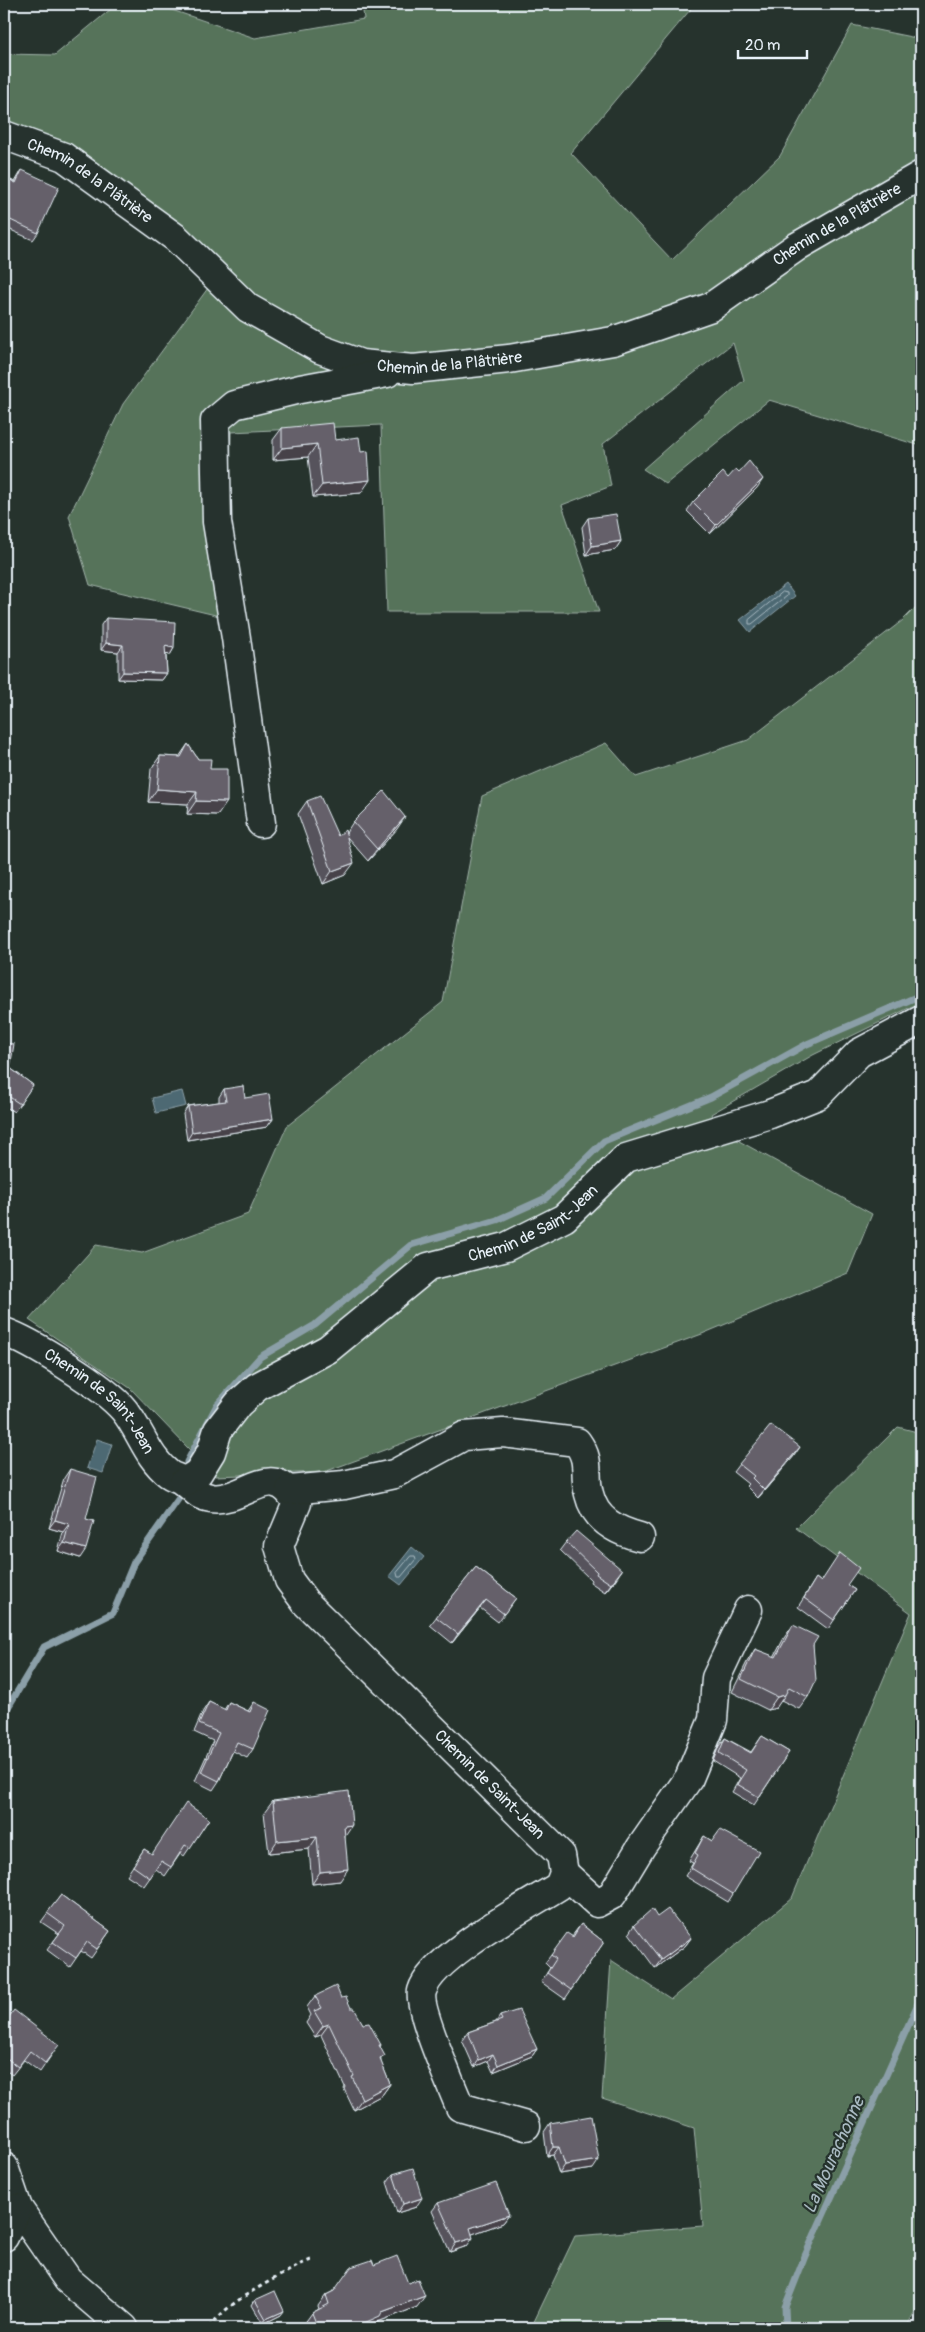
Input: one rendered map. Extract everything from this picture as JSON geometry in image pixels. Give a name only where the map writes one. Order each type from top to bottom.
[{"type":"street","name":"Chemin de la Plâtrière","points":[[4,135],[64,157],[176,238],[248,308],[320,349],[361,364],[413,369],[508,360],[613,341],[711,307],[798,246],[921,175]]},
{"type":"street","points":[[261,823],[236,638],[216,522],[214,421],[234,405],[300,389],[413,369]]},
{"type":"street","name":"Chemin de Saint-Jean","points":[[184,1482],[198,1473],[211,1452],[218,1430],[238,1404],[257,1387],[328,1349],[428,1267],[506,1247],[564,1218],[626,1158],[770,1114],[818,1096],[859,1053],[921,1020]]},
{"type":"street","name":"Chemin de Saint-Jean","points":[[4,1332],[43,1352],[112,1396],[125,1411],[148,1451],[170,1475],[184,1482],[195,1493],[212,1498],[228,1497],[255,1485],[277,1482],[290,1490],[297,1503],[279,1546],[289,1580],[306,1603],[561,1855],[564,1873]]},
{"type":"street","points":[[290,1490],[344,1485],[394,1474],[464,1436],[503,1433],[577,1442],[586,1454],[589,1495],[603,1521],[621,1532],[640,1537]]},
{"type":"street","points":[[526,2126],[460,2107],[424,2011],[421,1992],[434,1970],[452,1953],[559,1886],[564,1873],[597,1903],[612,1895],[641,1847],[689,1778],[713,1720],[716,1678],[748,1610]]},
{"type":"street","points":[[4,2167],[18,2208],[68,2280],[124,2328]]},
{"type":"street","points":[[4,2237],[18,2208]]},
{"type":"path","points":[[209,2328],[215,2319],[230,2306],[311,2260]]},
{"type":"green space","points":[[117,4],[154,4],[255,38],[364,19],[362,4],[695,4],[571,153],[672,260],[780,156],[852,25],[921,39],[921,446],[769,400],[666,484],[643,469],[744,380],[733,343],[603,444],[611,486],[562,505],[599,612],[387,612],[381,425],[231,432],[228,618],[90,585],[69,516],[123,404],[222,269],[4,124],[4,54],[55,55]]},
{"type":"green space","points":[[921,602],[921,1002],[813,1055],[711,1114],[719,1130],[872,1214],[848,1273],[702,1334],[324,1472],[215,1476],[130,1388],[29,1320],[96,1245],[142,1253],[248,1214],[287,1126],[443,1002],[482,796],[606,743],[636,777],[748,740],[903,620]]},
{"type":"green space","points":[[898,1427],[921,1433],[921,2300],[906,2328],[531,2328],[575,2236],[703,2226],[694,2128],[602,2098],[611,1960],[671,1999],[792,1898],[911,1613],[796,1528]]},
{"type":"water","points":[[786,584],[795,596],[750,632],[740,620]]},
{"type":"water","points":[[182,1091],[186,1106],[156,1113],[152,1098]]},
{"type":"water","points":[[97,1439],[112,1444],[103,1473],[87,1468]]},
{"type":"water","points":[[412,1547],[424,1557],[401,1585],[389,1576]]},
{"type":"building","points":[[22,170],[59,187],[38,233],[4,217],[4,177],[16,183]]},
{"type":"building","points":[[333,423],[335,440],[359,437],[361,452],[368,451],[370,480],[322,485],[317,444],[282,448],[282,428]]},
{"type":"building","points":[[749,461],[763,479],[716,525],[693,502],[723,472],[728,478],[736,469],[739,472]]},
{"type":"building","points":[[616,514],[621,541],[592,546],[588,518]]},
{"type":"building","points":[[106,618],[175,622],[174,648],[165,646],[167,673],[123,672],[123,645],[106,643]]},
{"type":"building","points":[[188,744],[198,759],[211,759],[210,769],[227,769],[227,802],[196,801],[197,792],[157,789],[160,756],[181,757]]},
{"type":"building","points":[[384,791],[405,817],[377,849],[353,822]]},
{"type":"building","points":[[320,796],[338,836],[345,830],[354,863],[332,871],[307,801]]},
{"type":"building","points":[[4,1043],[14,1044],[10,1068],[33,1085],[20,1104],[4,1095]]},
{"type":"building","points":[[243,1086],[245,1098],[269,1094],[273,1119],[192,1132],[188,1106],[226,1101],[224,1089]]},
{"type":"building","points":[[771,1425],[800,1447],[764,1490],[752,1478],[754,1476],[739,1464]]},
{"type":"building","points":[[70,1469],[97,1477],[86,1519],[94,1521],[86,1549],[64,1543],[69,1524],[55,1520]]},
{"type":"building","points":[[576,1531],[622,1570],[611,1584],[596,1574],[597,1572],[566,1542]]},
{"type":"building","points":[[840,1553],[859,1568],[847,1585],[855,1590],[834,1620],[804,1598],[816,1578],[821,1582]]},
{"type":"building","points":[[476,1567],[516,1598],[504,1614],[486,1600],[458,1634],[436,1617]]},
{"type":"building","points":[[793,1625],[818,1637],[813,1645],[816,1680],[808,1697],[789,1687],[785,1695],[777,1697],[741,1679],[755,1649],[776,1657]]},
{"type":"building","points":[[209,1702],[226,1710],[229,1702],[250,1712],[254,1702],[270,1710],[253,1749],[237,1742],[219,1781],[201,1772],[219,1733],[199,1724]]},
{"type":"building","points":[[762,1736],[789,1752],[759,1797],[737,1784],[746,1770],[719,1753],[725,1738],[751,1753]]},
{"type":"building","points":[[349,1791],[352,1825],[344,1826],[348,1869],[320,1872],[317,1837],[277,1841],[273,1801]]},
{"type":"building","points":[[186,1803],[209,1819],[190,1848],[185,1845],[171,1867],[161,1861],[150,1878],[133,1866],[144,1849],[152,1854]]},
{"type":"building","points":[[720,1830],[759,1851],[733,1894],[691,1868],[698,1855],[695,1853],[704,1836],[712,1841]]},
{"type":"building","points":[[61,1895],[110,1931],[97,1949],[87,1942],[76,1958],[53,1942],[65,1926],[47,1913]]},
{"type":"building","points":[[652,1909],[657,1917],[668,1909],[691,1938],[661,1960],[634,1925]]},
{"type":"building","points":[[581,1924],[604,1942],[571,1990],[547,1973],[556,1959],[551,1955],[567,1933],[573,1937]]},
{"type":"building","points":[[336,1986],[341,1998],[346,1997],[351,2008],[354,2008],[363,2024],[369,2023],[385,2056],[380,2059],[390,2084],[362,2099],[352,2077],[354,2076],[329,2024],[323,2026],[314,2011],[322,2008],[315,1996]]},
{"type":"building","points":[[14,2010],[59,2045],[45,2063],[30,2051],[18,2067],[4,2056],[4,2040],[8,2034],[4,2031],[4,2024]]},
{"type":"building","points":[[519,2010],[537,2049],[498,2065],[493,2054],[479,2060],[468,2032],[502,2020],[500,2016]]},
{"type":"building","points":[[591,2116],[599,2160],[565,2165],[559,2147],[553,2147],[550,2123]]},
{"type":"building","points":[[413,2168],[422,2198],[403,2204],[393,2174]]},
{"type":"building","points":[[496,2183],[509,2215],[470,2228],[473,2238],[456,2243],[438,2203]]},
{"type":"building","points":[[397,2256],[408,2283],[418,2279],[425,2296],[382,2312],[380,2316],[353,2328],[318,2328],[312,2313],[329,2304],[326,2295],[334,2291],[351,2267],[372,2260],[374,2265]]},
{"type":"building","points":[[275,2291],[284,2311],[266,2319],[255,2300]]},
{"type":"waterway","points":[[187,1462],[217,1405],[260,1357],[315,1325],[411,1245],[497,1220],[546,1198],[604,1141],[711,1097],[807,1044],[921,995]]},
{"type":"waterway","points":[[4,1714],[44,1647],[113,1613],[134,1562],[179,1498]]},
{"type":"waterway","name":"La Mourachonne","points":[[786,2328],[785,2307],[805,2256],[921,1997]]}]
